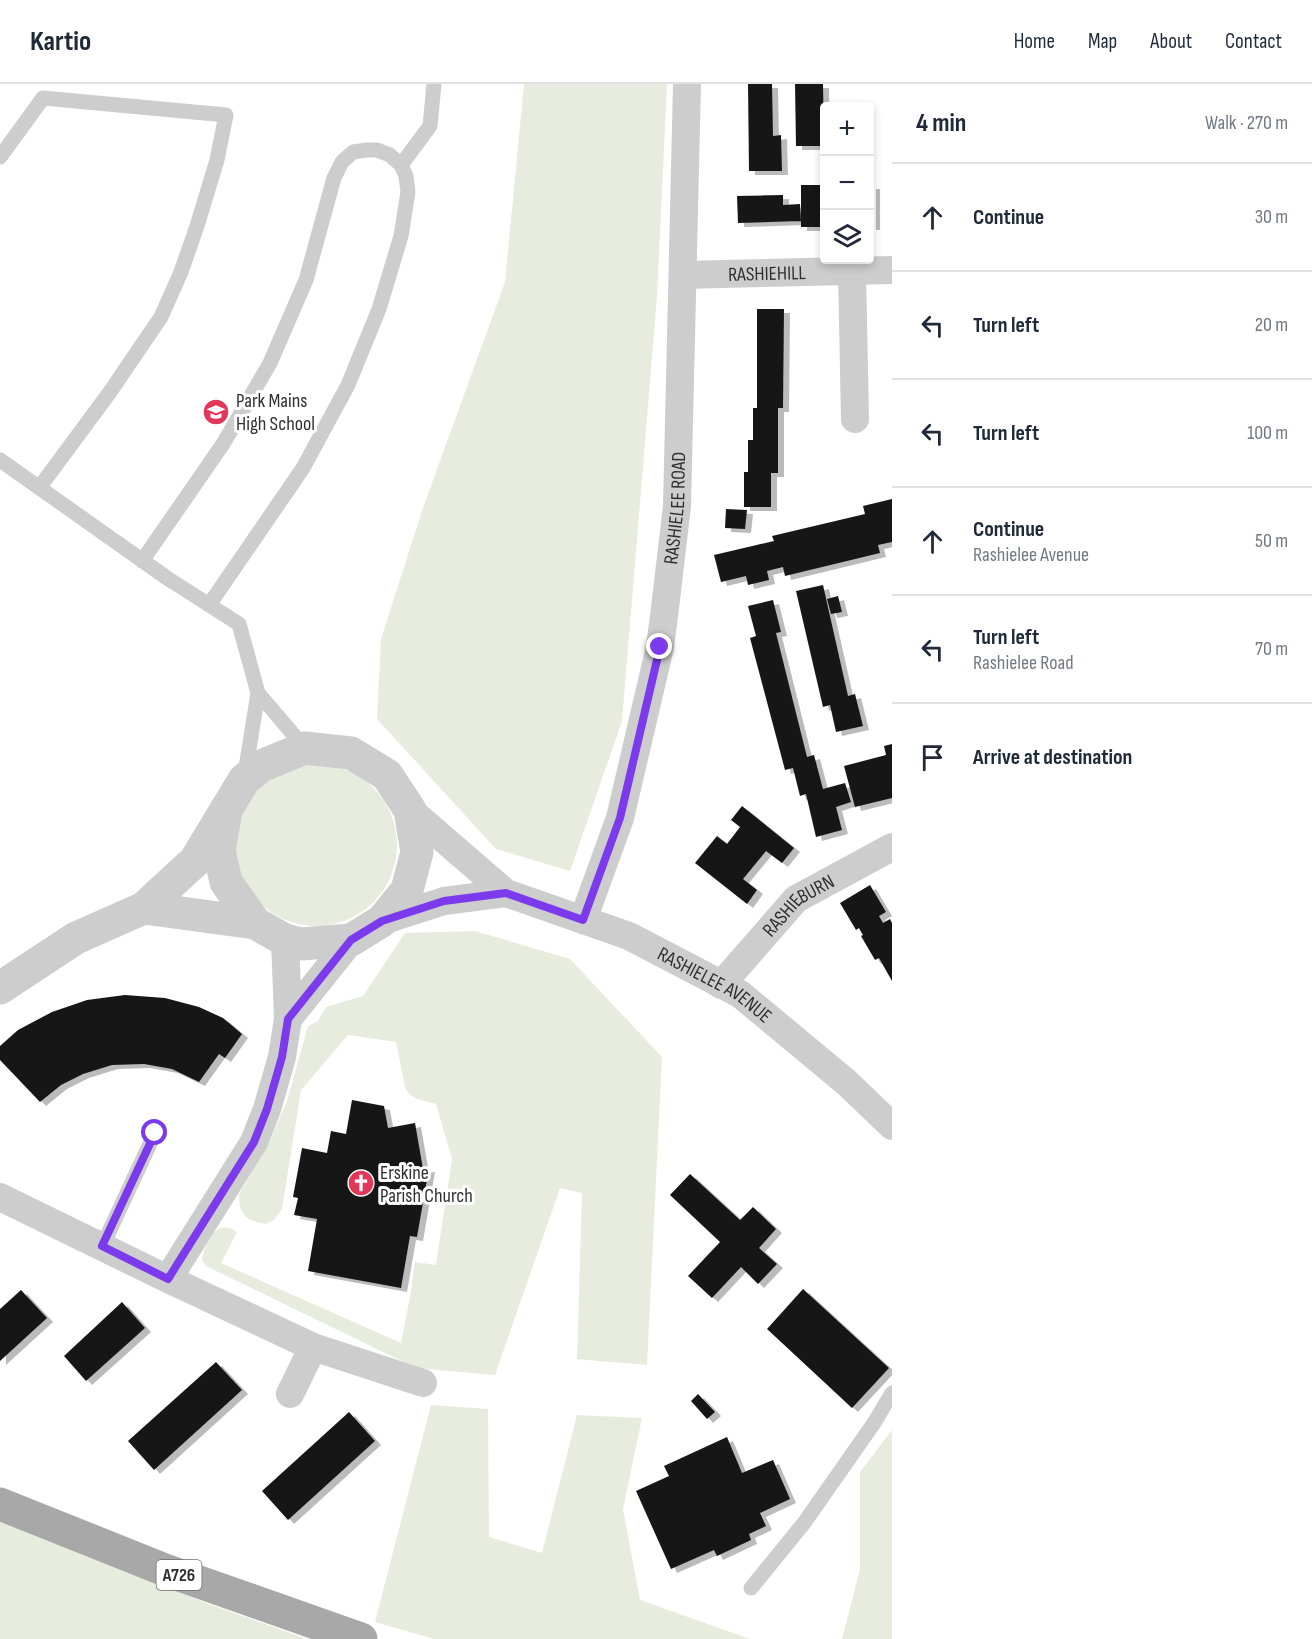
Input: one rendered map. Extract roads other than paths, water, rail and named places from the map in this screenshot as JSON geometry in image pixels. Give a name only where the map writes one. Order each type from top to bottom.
[{"type":"main road","name":"A726","points":[[0,1504],[165,1569],[362,1639]]},
{"type":"street","name":"RASHIELEE ROAD","points":[[583,920],[620,818],[660,647],[677,506],[687,84]]},
{"type":"street","name":"RASHIEHILL","points":[[683,275],[892,270]]},
{"type":"street","points":[[852,271],[855,419]]},
{"type":"street","points":[[0,988],[76,938],[144,908],[195,861],[244,780],[261,766],[305,748],[351,753],[387,775],[410,810],[417,852],[407,890],[382,921],[351,940],[288,1019]]},
{"type":"street","points":[[226,810],[219,850],[226,882],[255,923]]},
{"type":"street","name":"RASHIELEE AVENUE","points":[[410,810],[506,893],[629,936],[740,994],[846,1082],[892,1126]]},
{"type":"street","name":"RASHIEBURN","points":[[721,985],[796,899],[892,847]]},
{"type":"street","name":"RASHIELEE AVENUE","points":[[382,921],[444,901],[506,893]]},
{"type":"street","points":[[144,908],[255,923],[285,940],[302,944],[351,940]]},
{"type":"street","points":[[168,1279],[254,1142],[267,1109],[282,1057],[288,1019],[285,940]]},
{"type":"street","points":[[0,1197],[314,1347],[423,1383]]},
{"type":"street","points":[[290,1394],[314,1347]]},
{"type":"lane","points":[[401,165],[430,126],[434,84]]},
{"type":"lane","points":[[0,157],[43,98],[226,115],[217,160],[182,272],[160,317],[111,392],[39,488]]},
{"type":"lane","points":[[142,561],[223,444],[270,363],[306,280],[334,178],[342,162],[353,152],[377,150],[390,155],[401,165],[406,176],[408,192],[401,236],[379,309],[348,385],[303,468],[209,605]]},
{"type":"lane","points":[[0,460],[142,561],[239,624],[258,693],[244,780]]},
{"type":"lane","points":[[258,693],[305,748]]},
{"type":"lane","points":[[102,1246],[155,1133]]},
{"type":"lane","points":[[751,1588],[804,1523],[874,1423],[892,1393]]},
{"type":"place","name":"Park Mains High School","points":[[216,412]]},
{"type":"place","name":"Erskine Parish Church","points":[[361,1183]]}]
